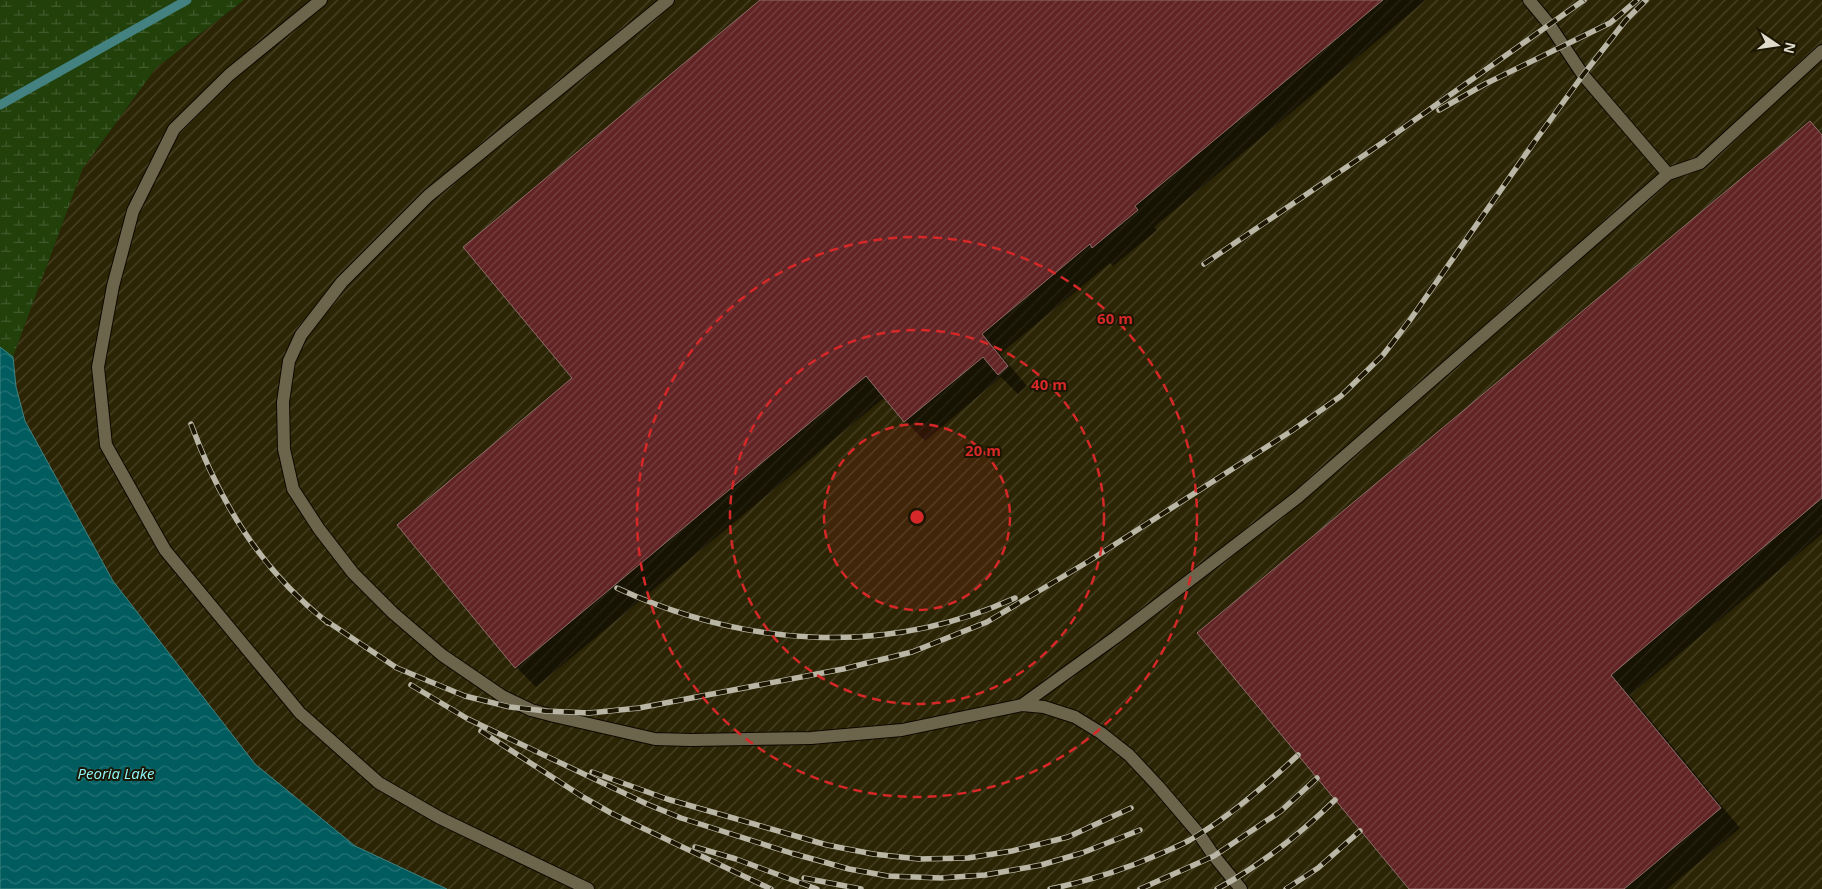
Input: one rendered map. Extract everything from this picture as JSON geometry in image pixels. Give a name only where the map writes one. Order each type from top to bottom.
[{"type":"lane","points":[[321,0],[229,75],[174,129],[134,211],[114,286],[98,366],[106,444],[165,550],[300,713],[379,783],[440,818],[588,889]]},
{"type":"lane","points":[[668,0],[428,196],[342,282],[301,335],[289,361],[283,402],[284,449],[293,489],[319,529],[353,573],[393,613],[442,655],[502,696],[531,710],[655,740],[691,740],[811,738],[902,730],[1022,705],[1044,706],[1075,717],[1101,733],[1129,755],[1199,834],[1241,889]]},
{"type":"lane","points":[[1528,0],[1549,24],[1583,75],[1668,174]]},
{"type":"lane","points":[[1022,705],[1116,637],[1298,497],[1668,174],[1700,163],[1822,51]]},
{"type":"shaded area","points":[[244,0],[1822,0],[1822,889],[441,889],[355,846],[255,764],[113,581],[25,421],[16,387],[13,357],[83,168],[156,68]]},
{"type":"green space","points":[[0,0],[244,0],[156,68],[83,168],[13,357],[0,352]]},
{"type":"water","name":"Peoria Lake","points":[[0,347],[13,357],[16,387],[25,421],[113,581],[255,764],[355,846],[447,889],[0,889]]},
{"type":"building","points":[[760,0],[1383,0],[1135,206],[1138,210],[1092,248],[1090,244],[982,334],[1008,366],[998,375],[983,357],[904,422],[866,376],[515,668],[397,525],[572,378],[463,247]]},
{"type":"building","points":[[1810,121],[1822,135],[1822,498],[1611,675],[1721,808],[1624,889],[1409,889],[1197,633]]},
{"type":"waterway","points":[[0,105],[187,0]]},
{"type":"railway","points":[[1204,264],[1385,141],[1584,0]]},
{"type":"railway","points":[[1439,110],[1485,84],[1610,23],[1637,0]]},
{"type":"railway","points":[[322,618],[397,668],[465,696],[510,707],[589,713],[639,708],[843,669],[912,652],[987,622],[1089,561],[1293,430],[1341,396],[1383,355],[1410,320],[1583,75],[1626,20],[1646,0]]},
{"type":"railway","points":[[191,424],[215,481],[245,533],[282,581],[328,623]]},
{"type":"railway","points":[[617,588],[666,608],[715,623],[765,633],[815,637],[866,636],[916,630],[966,617],[1015,598]]},
{"type":"railway","points":[[411,685],[468,719],[647,804],[681,818],[791,853],[849,869],[888,876],[941,878],[985,875],[1041,865],[1082,853],[1140,830]]},
{"type":"railway","points":[[481,731],[611,813],[771,889]]},
{"type":"railway","points":[[1050,889],[1121,869],[1190,840],[1246,800],[1298,755]]},
{"type":"railway","points":[[592,772],[667,799],[827,845],[873,854],[919,859],[968,858],[1012,851],[1068,837],[1131,808]]},
{"type":"railway","points":[[1140,889],[1214,856],[1281,811],[1317,778]]},
{"type":"railway","points":[[1217,889],[1279,849],[1335,800]]},
{"type":"railway","points":[[1286,889],[1318,868],[1360,831]]},
{"type":"railway","points":[[695,847],[736,859],[817,889]]},
{"type":"railway","points":[[804,878],[861,889]]}]
